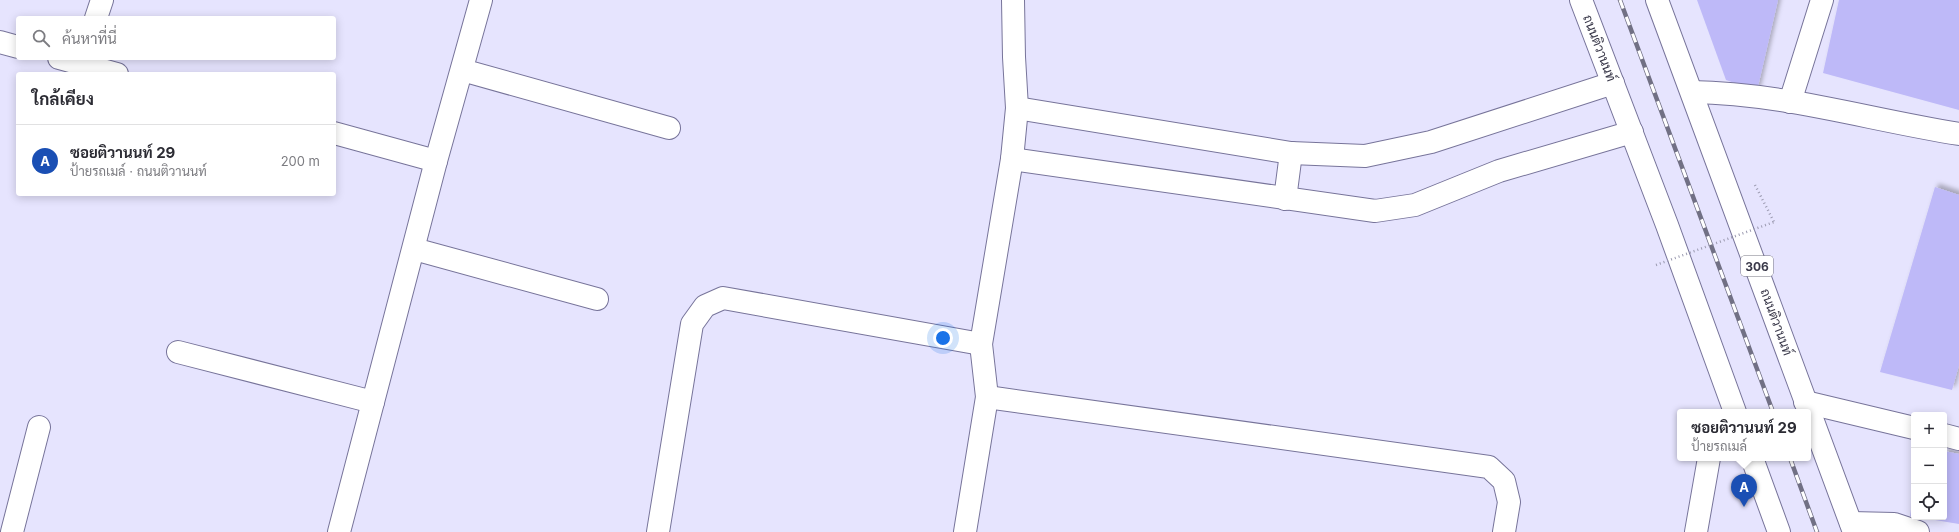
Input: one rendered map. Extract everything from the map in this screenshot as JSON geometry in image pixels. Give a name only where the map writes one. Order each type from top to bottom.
[{"type":"street","points":[[97,16],[102,0]]},
{"type":"street","points":[[339,532],[436,161],[481,0]]},
{"type":"street","points":[[965,532],[987,398],[981,344],[1012,159],[1017,108],[1013,0]]},
{"type":"street","name":"ถนนติวานนท์","points":[[1582,0],[1733,409]]},
{"type":"street","name":"ถนนติวานนท์","points":[[1658,0],[1766,290],[1808,409]]},
{"type":"street","points":[[1790,102],[1822,0]]},
{"type":"street","points":[[0,42],[16,46]]},
{"type":"street","points":[[83,61],[112,72]]},
{"type":"street","points":[[462,70],[669,128]]},
{"type":"street","points":[[1017,108],[1291,153],[1365,156],[1424,144],[1613,83]]},
{"type":"street","points":[[1692,92],[1727,93],[1790,102],[1959,134]]},
{"type":"street","points":[[1012,159],[1285,200],[1376,211],[1415,205],[1499,171],[1632,132]]},
{"type":"street","points":[[336,134],[436,161]]},
{"type":"street","points":[[1285,200],[1291,153]]},
{"type":"street","points":[[414,248],[597,299]]},
{"type":"street","points":[[658,532],[692,324],[705,306],[723,298],[981,344]]},
{"type":"street","points":[[178,352],[373,402]]},
{"type":"street","points":[[987,398],[1489,467],[1504,481],[1509,502],[1504,532]]},
{"type":"street","points":[[1805,402],[1911,427]]},
{"type":"street","name":"ถนนติวานนท์","points":[[1811,418],[1852,527]]},
{"type":"street","points":[[12,532],[39,427]]},
{"type":"street","points":[[1947,436],[1959,439]]},
{"type":"street","points":[[1696,532],[1708,461]]},
{"type":"street","points":[[1753,461],[1779,532]]},
{"type":"street","points":[[1852,527],[1894,524],[1918,532]]},
{"type":"path","points":[[1656,265],[1774,222]]},
{"type":"building","points":[[1697,0],[1778,0],[1757,91],[1726,80]]},
{"type":"building","points":[[1839,0],[1959,0],[1959,110],[1823,73]]},
{"type":"building","points":[[1935,187],[1959,195],[1959,365],[1952,390],[1880,372]]},
{"type":"building","points":[[1947,452],[1959,454],[1959,524],[1935,520],[1947,520]]},
{"type":"railway","points":[[1620,0],[1772,409]]},
{"type":"railway","points":[[1791,461],[1817,532]]},
{"type":"place","name":"ซอยติวานนท์ 29","points":[[1744,507]]}]
